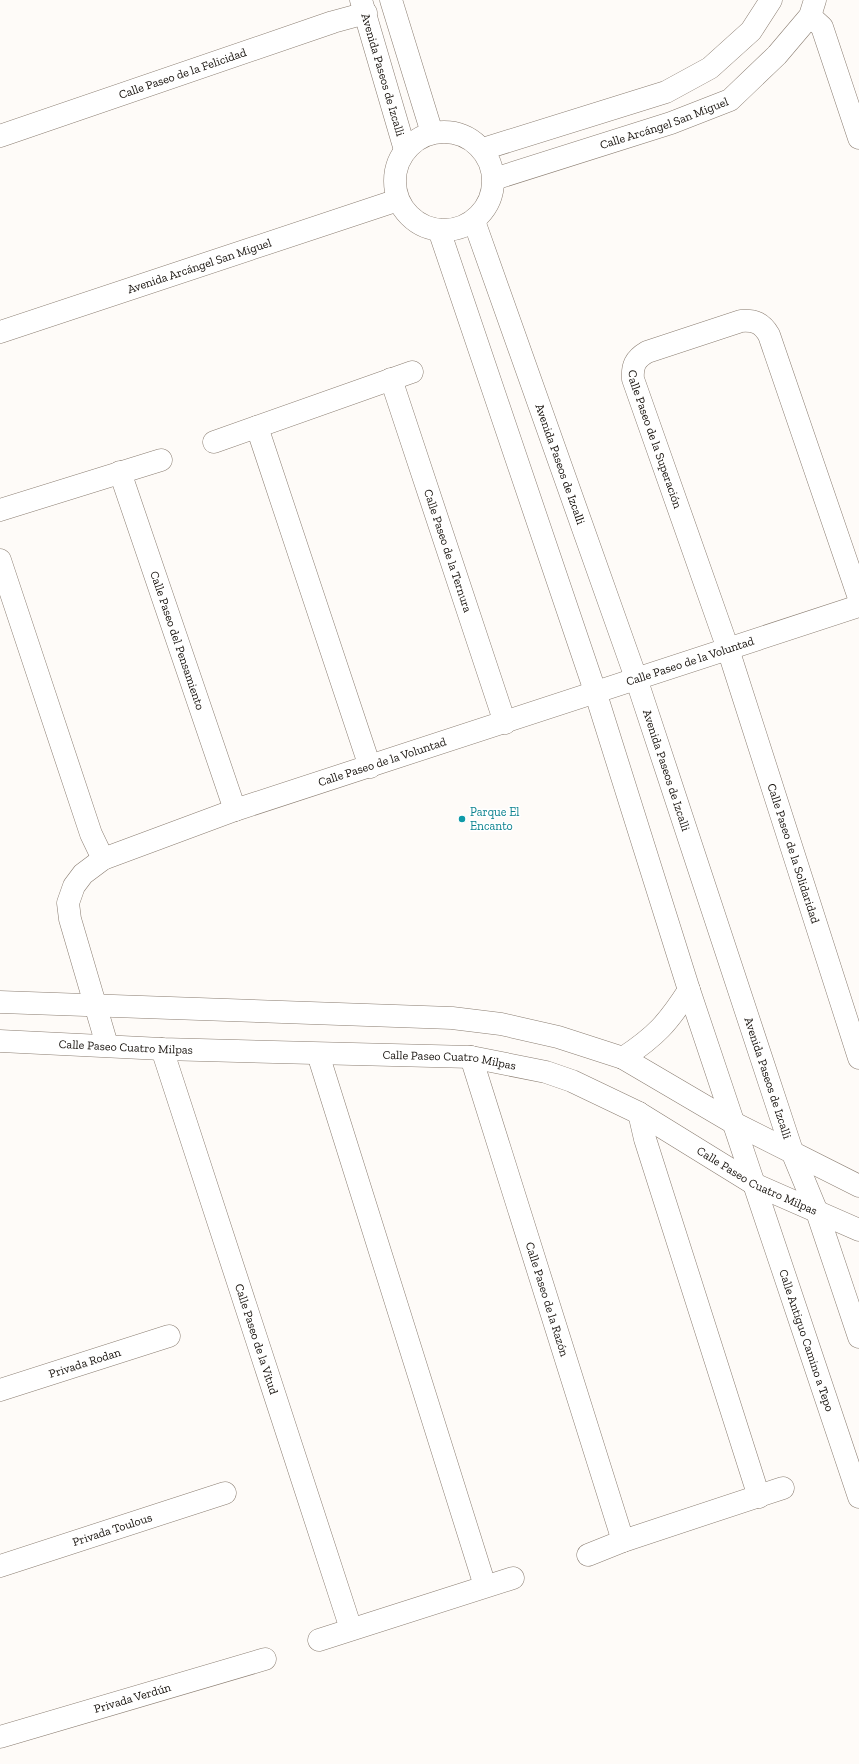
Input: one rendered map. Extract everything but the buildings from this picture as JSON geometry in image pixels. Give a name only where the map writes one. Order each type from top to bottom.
[{"type":"street","points":[[391,0],[432,132]]},
{"type":"street","points":[[483,149],[672,89],[710,68],[751,31],[771,0]]},
{"type":"street","name":"Calle Paseo de la Felicidad","points":[[0,136],[325,25],[363,6]]},
{"type":"street","name":"Avenida Paseos de Izcalli","points":[[363,6],[405,150]]},
{"type":"street","points":[[813,8],[822,27],[859,138]]},
{"type":"street","name":"Calle Arcángel San Miguel","points":[[494,179],[671,123],[730,100],[777,55],[813,8]]},
{"type":"street","points":[[446,131],[460,133],[473,140],[483,149],[494,179],[489,202],[474,221],[458,228],[439,230],[422,225],[408,214],[398,200],[394,177],[397,165],[405,150],[417,139],[432,132],[446,131]]},
{"type":"street","name":"Avenida Arcángel San Miguel","points":[[0,332],[398,200]]},
{"type":"street","name":"Avenida Paseos de Izcalli","points":[[474,221],[636,678],[793,1154],[817,1212],[858,1324]]},
{"type":"street","points":[[439,230],[595,691],[689,990],[754,1184]]},
{"type":"street","name":"Calle Paseo de la Superación","points":[[728,649],[633,379],[632,368],[638,358],[647,352],[741,321],[753,320],[763,325],[769,335],[859,598]]},
{"type":"street","points":[[214,442],[412,372]]},
{"type":"street","name":"Calle Paseo de la Ternura","points":[[391,379],[505,723]]},
{"type":"street","points":[[257,427],[370,767]]},
{"type":"street","points":[[0,510],[161,460]]},
{"type":"street","name":"Calle Paseo del Pensamiento","points":[[120,472],[234,810]]},
{"type":"street","points":[[0,560],[91,834],[103,859]]},
{"type":"street","name":"Calle Paseo de la Voluntad","points":[[107,1045],[94,1005],[70,919],[68,903],[74,886],[78,880],[83,874],[103,859],[234,810],[505,723],[595,691],[859,606]]},
{"type":"street","name":"Calle Paseo de la Solidaridad","points":[[728,649],[859,1058]]},
{"type":"street","points":[[623,1058],[650,1040],[672,1017],[689,990]]},
{"type":"street","points":[[0,1002],[452,1018],[501,1024],[558,1037],[623,1058],[732,1122],[859,1186]]},
{"type":"street","name":"Calle Paseo Cuatro Milpas","points":[[0,1041],[107,1045],[162,1049],[470,1058],[546,1072],[572,1081],[639,1113],[754,1184],[859,1230]]},
{"type":"street","name":"Calle Paseo de la Vitud","points":[[162,1049],[352,1629]]},
{"type":"street","points":[[318,1054],[485,1586]]},
{"type":"street","name":"Calle Paseo de la Razón","points":[[470,1058],[623,1541]]},
{"type":"street","points":[[639,1113],[759,1497]]},
{"type":"street","name":"Calle Antiguo Camino a Tepo","points":[[754,1184],[859,1497]]},
{"type":"street","name":"Privada Rodan","points":[[0,1390],[169,1336]]},
{"type":"street","points":[[588,1556],[623,1541],[783,1488]]},
{"type":"street","name":"Privada Toulous","points":[[0,1566],[225,1493]]},
{"type":"street","points":[[319,1640],[513,1578]]},
{"type":"street","name":"Privada Verdún","points":[[0,1737],[265,1659]]},
{"type":"place","name":"Parque El Encanto","points":[[462,819]]}]
